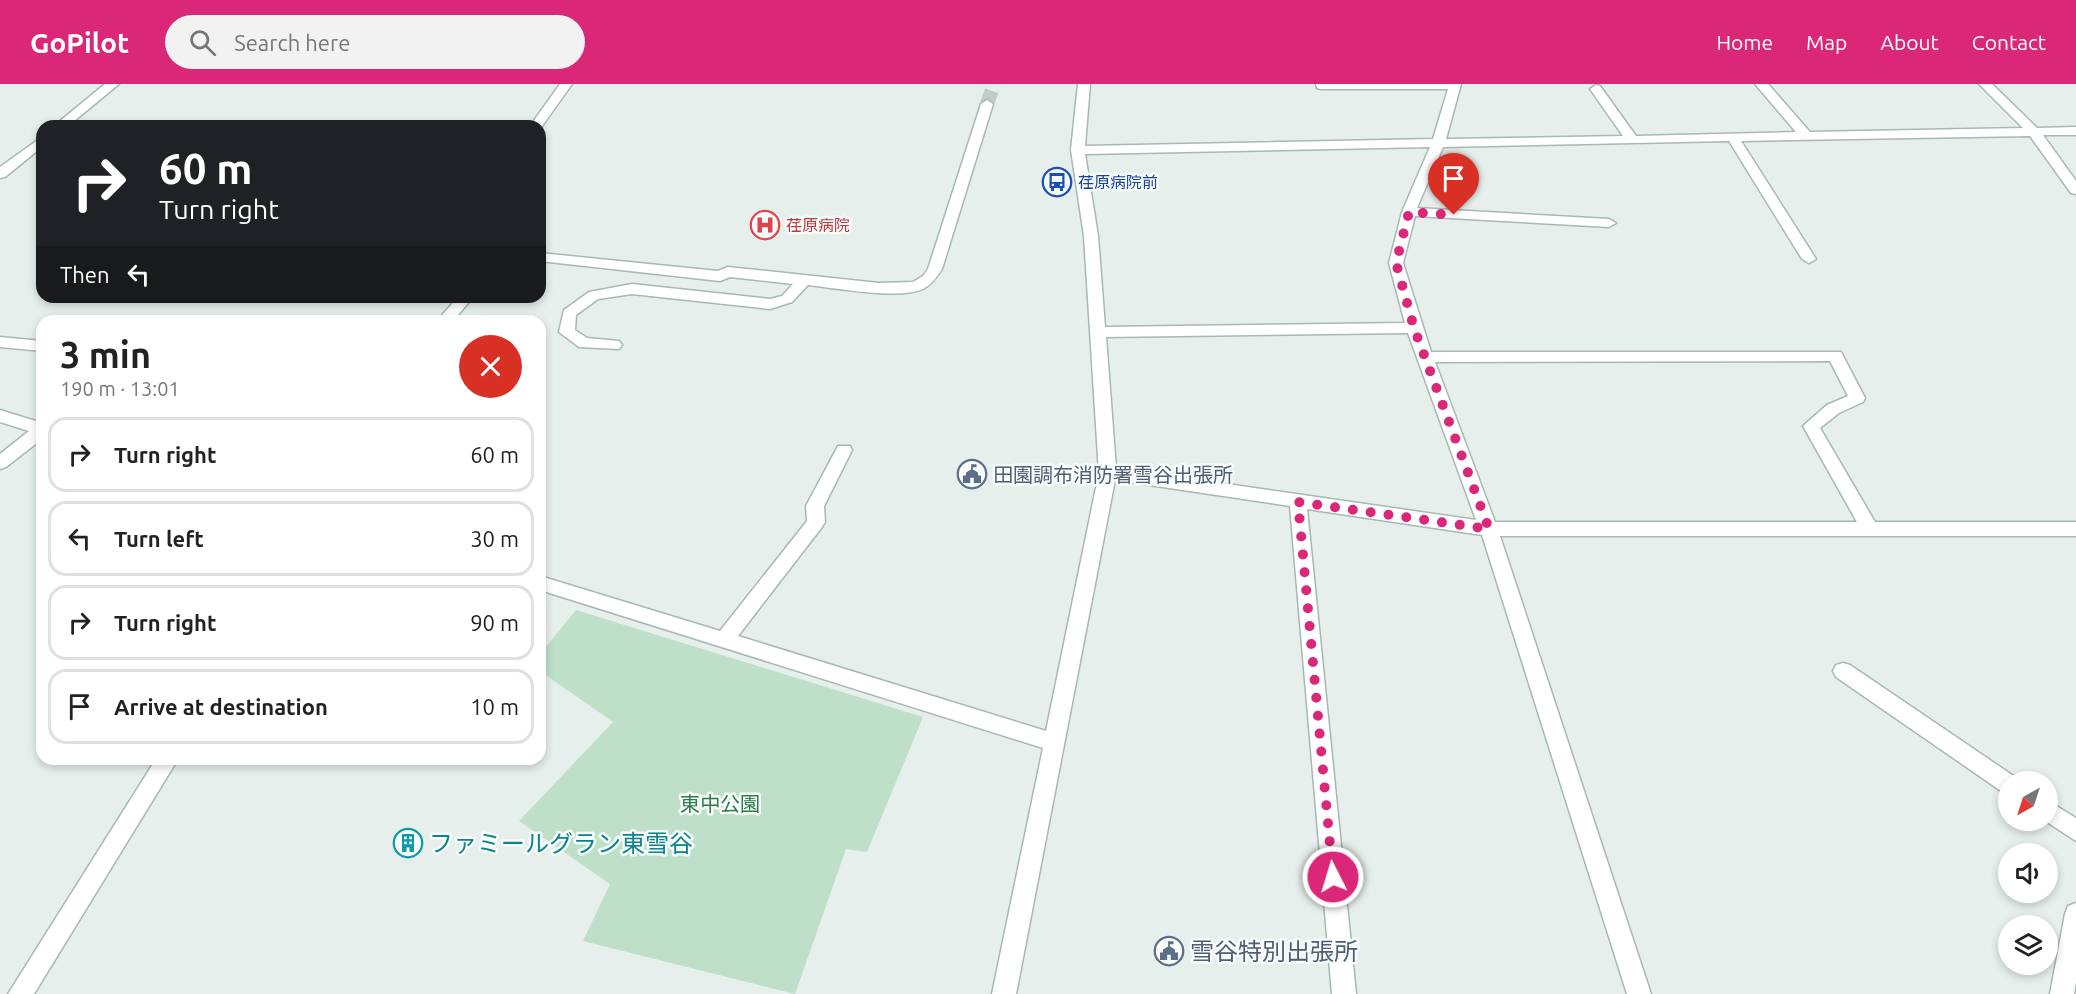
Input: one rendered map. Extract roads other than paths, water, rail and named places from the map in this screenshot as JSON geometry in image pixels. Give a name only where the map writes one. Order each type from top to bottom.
[{"type":"street","points":[[68,120],[113,84]]},
{"type":"street","points":[[540,120],[566,84]]},
{"type":"street","points":[[1004,994],[1108,472],[1091,236],[1078,150],[1084,84]]},
{"type":"street","points":[[1321,85],[1455,84],[1438,143],[1409,212],[1396,263],[1414,328],[1489,529],[1639,994]]},
{"type":"street","points":[[1761,84],[1806,136]]},
{"type":"street","points":[[1985,84],[2034,132],[2076,190]]},
{"type":"street","points":[[1596,89],[1633,140]]},
{"type":"street","points":[[546,258],[720,276],[728,272],[879,288],[917,286],[928,279],[935,268],[987,104]]},
{"type":"street","points":[[1078,150],[2076,131]]},
{"type":"street","points":[[1733,138],[1809,259]]},
{"type":"street","points":[[0,174],[36,146]]},
{"type":"street","points":[[1409,212],[1610,223]]},
{"type":"street","points":[[614,345],[584,343],[567,332],[569,313],[594,295],[632,289],[770,304],[787,299],[804,280]]},
{"type":"street","points":[[450,315],[461,303]]},
{"type":"street","points":[[1099,332],[1414,328]]},
{"type":"street","points":[[0,342],[36,345]]},
{"type":"street","points":[[1425,357],[1835,356],[1857,398],[1833,409],[1811,426],[1869,528]]},
{"type":"street","points":[[0,416],[36,427]]},
{"type":"street","points":[[0,463],[36,434]]},
{"type":"street","points":[[724,640],[816,522],[815,506],[844,450]]},
{"type":"street","points":[[1108,472],[1489,529],[2076,529]]},
{"type":"street","points":[[1298,502],[1344,994]]},
{"type":"street","points":[[546,585],[1054,742]]},
{"type":"street","points":[[1843,671],[1998,777]]},
{"type":"street","points":[[20,994],[164,765]]},
{"type":"street","points":[[2058,818],[2076,831]]},
{"type":"street","points":[[2062,994],[2076,914]]},
{"type":"tunnel","points":[[987,104],[994,84]]},
{"type":"place","name":"荏原病院前","points":[[1057,182]]},
{"type":"place","name":"荏原病院","points":[[765,225]]},
{"type":"place","name":"田園調布消防署雪谷出張所","points":[[972,474]]},
{"type":"place","name":"ファミールグラン東雪谷","points":[[408,843]]},
{"type":"place","name":"雪谷特別出張所","points":[[1169,951]]},
{"type":"park label","name":"東中公園","points":[[720,803]]}]
